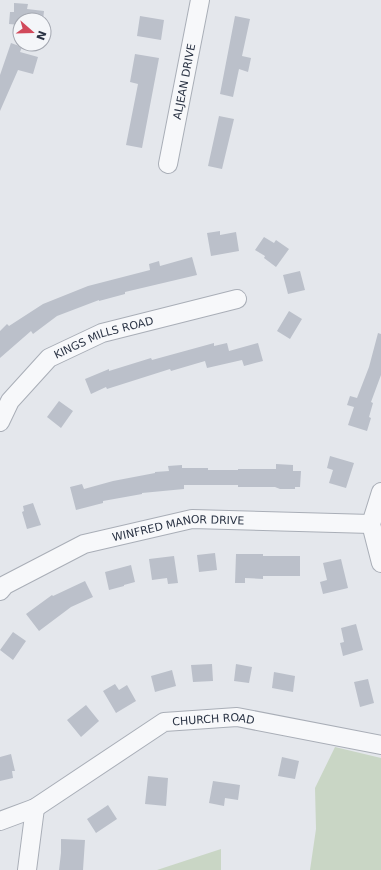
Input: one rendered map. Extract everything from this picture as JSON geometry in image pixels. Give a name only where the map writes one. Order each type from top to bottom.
[{"type":"street","name":"ALJEAN DRIVE","points":[[168,164],[200,0]]},
{"type":"street","name":"KINGS MILLS ROAD","points":[[0,422],[10,400],[49,358],[102,333],[237,299]]},
{"type":"street","points":[[381,492],[371,524],[381,563]]},
{"type":"street","name":"WINFRED MANOR DRIVE","points":[[2,582],[84,544],[192,519],[371,524]]},
{"type":"street","name":"CHURCH ROAD","points":[[0,821],[35,808],[164,722],[237,717],[381,745]]},
{"type":"street","points":[[27,870],[35,808]]},
{"type":"green space","points":[[335,747],[381,758],[381,870],[310,870],[316,829],[315,788]]},
{"type":"green space","points":[[221,849],[221,870],[157,870]]},
{"type":"building","points":[[14,3],[28,4],[27,9],[44,11],[44,12],[14,12]]},
{"type":"building","points":[[10,12],[12,12],[12,24],[9,24]]},
{"type":"building","points":[[140,16],[164,20],[161,40],[137,36]]},
{"type":"building","points":[[235,16],[250,19],[242,56],[251,58],[248,72],[239,69],[233,97],[220,94]]},
{"type":"building","points":[[11,43],[12,52],[20,52],[38,57],[33,74],[18,70],[0,111],[0,75]]},
{"type":"building","points":[[135,54],[159,58],[142,148],[126,145],[138,84],[130,82]]},
{"type":"building","points":[[219,116],[234,119],[222,169],[208,166]]},
{"type":"building","points":[[220,231],[220,235],[236,232],[239,251],[211,256],[207,233]]},
{"type":"building","points":[[264,237],[274,243],[276,240],[289,249],[276,267],[264,258],[265,256],[255,250]]},
{"type":"building","points":[[192,257],[197,275],[125,292],[125,294],[99,300],[57,316],[33,334],[31,331],[0,358],[0,331],[7,324],[9,326],[43,304],[88,286],[150,270],[149,264],[159,261],[160,266]]},
{"type":"building","points":[[300,271],[305,290],[288,294],[283,275]]},
{"type":"building","points":[[289,311],[302,319],[290,339],[277,331]]},
{"type":"building","points":[[378,333],[381,334],[381,375],[371,402],[373,403],[369,417],[371,418],[367,431],[348,425],[354,407],[347,405],[350,396],[357,398],[369,367]]},
{"type":"building","points":[[214,343],[214,346],[227,343],[229,351],[258,343],[263,361],[244,366],[242,360],[207,368],[205,361],[171,371],[170,369],[107,389],[106,387],[91,394],[85,379],[109,369],[109,371],[151,358],[152,360]]},
{"type":"building","points":[[59,401],[73,411],[61,428],[47,417]]},
{"type":"building","points":[[330,456],[354,463],[346,488],[329,483],[333,470],[327,468]]},
{"type":"building","points":[[276,464],[293,465],[293,471],[301,471],[300,487],[295,487],[295,489],[280,489],[275,487],[238,487],[238,485],[184,485],[184,489],[142,493],[103,501],[103,503],[76,510],[70,487],[82,484],[84,489],[155,472],[169,471],[168,466],[182,465],[182,468],[238,470],[276,469]]},
{"type":"building","points":[[33,503],[41,525],[27,529],[22,512],[24,511],[23,506]]},
{"type":"building","points":[[215,553],[217,570],[199,572],[197,555]]},
{"type":"building","points":[[236,554],[300,556],[300,576],[263,576],[263,579],[245,578],[245,583],[235,583]]},
{"type":"building","points":[[174,556],[178,583],[168,584],[167,578],[152,580],[149,559]]},
{"type":"building","points":[[341,559],[348,588],[323,594],[320,582],[327,580],[323,563]]},
{"type":"building","points":[[131,565],[135,582],[109,590],[105,572]]},
{"type":"building","points":[[85,581],[93,597],[71,607],[39,631],[26,614],[52,595],[53,596]]},
{"type":"building","points":[[356,624],[363,650],[343,656],[340,643],[344,642],[341,628]]},
{"type":"building","points":[[13,632],[26,641],[13,660],[0,650]]},
{"type":"building","points":[[212,664],[213,681],[193,682],[191,665]]},
{"type":"building","points":[[236,664],[252,667],[249,683],[234,681]]},
{"type":"building","points":[[172,670],[176,686],[155,692],[151,676]]},
{"type":"building","points":[[274,672],[295,676],[293,692],[272,688]]},
{"type":"building","points":[[368,679],[374,703],[360,707],[354,682]]},
{"type":"building","points":[[115,684],[119,690],[127,685],[136,701],[116,713],[103,691]]},
{"type":"building","points":[[86,705],[99,721],[81,737],[67,720]]},
{"type":"building","points":[[11,754],[15,771],[12,771],[13,778],[0,781],[0,757]]},
{"type":"building","points":[[282,757],[299,761],[295,779],[278,776]]},
{"type":"building","points":[[148,776],[168,778],[166,806],[145,804]]},
{"type":"building","points":[[213,781],[240,785],[238,800],[225,798],[224,806],[209,803]]},
{"type":"building","points":[[108,805],[117,819],[96,833],[87,819]]},
{"type":"building","points":[[61,839],[85,840],[83,870],[59,870]]}]
